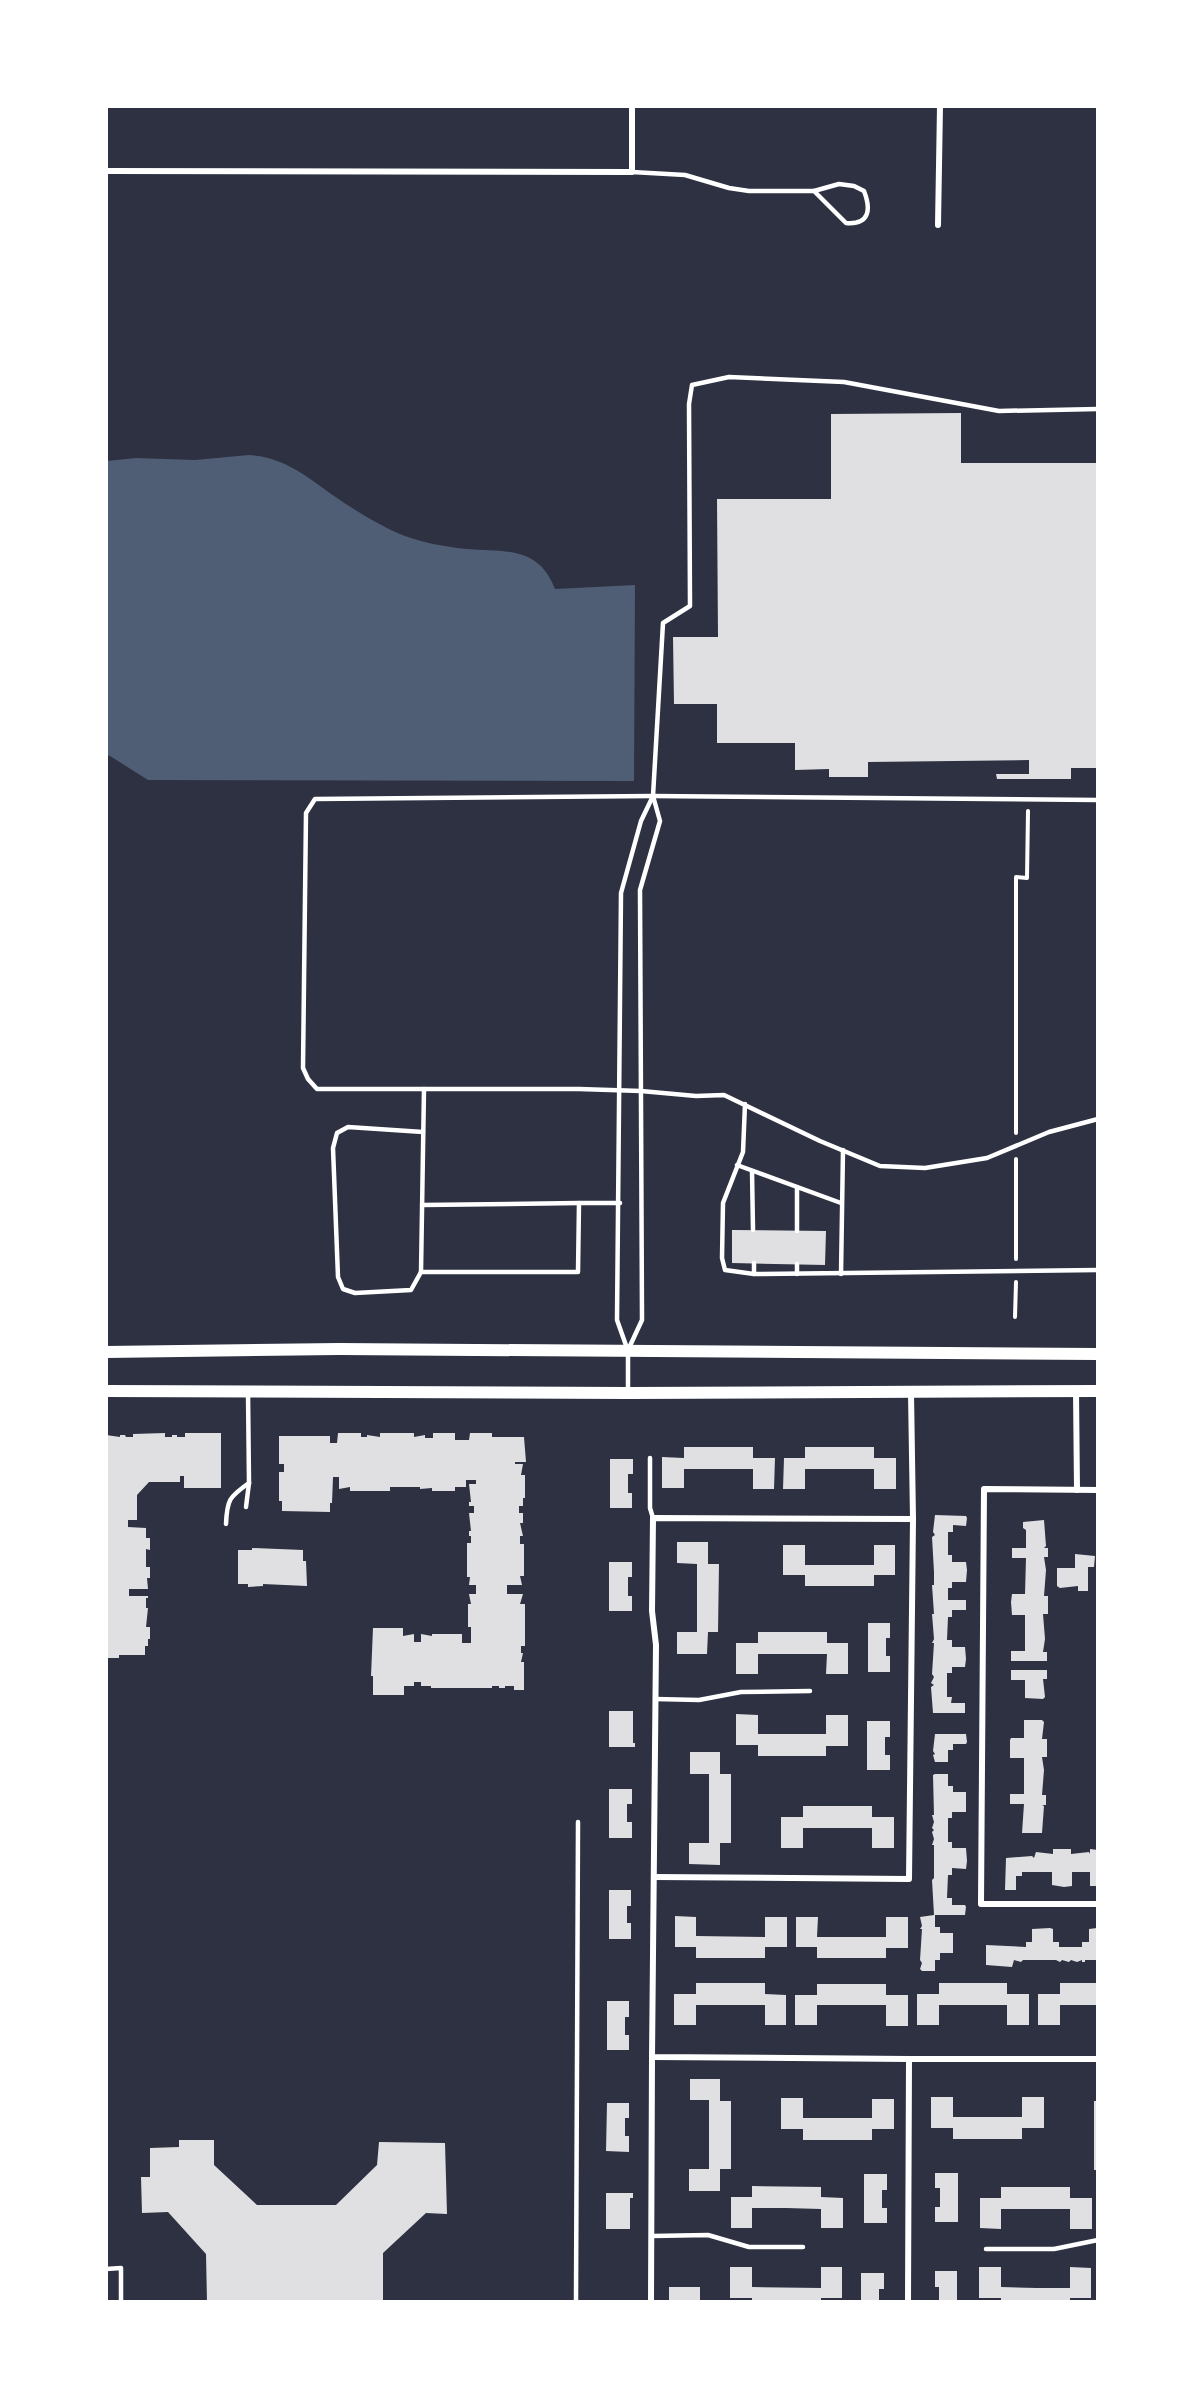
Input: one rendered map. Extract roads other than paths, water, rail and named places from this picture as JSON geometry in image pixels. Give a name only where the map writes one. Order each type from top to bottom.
[{"type":"main road","points":[[106,1352],[339,1349],[1098,1354]]},
{"type":"main road","points":[[106,1391],[911,1393],[1098,1390]]},
{"type":"street","points":[[106,171],[632,172],[632,106]]},
{"type":"street","points":[[938,225],[940,106]]},
{"type":"street","points":[[1076,1390],[1077,1490]]},
{"type":"street","points":[[654,1877],[909,1879],[913,1519],[911,1393]]},
{"type":"street","points":[[1098,1490],[984,1489],[981,1904],[1098,1904]]},
{"type":"street","points":[[651,2301],[656,1645],[652,1611],[653,1518],[913,1519]]},
{"type":"street","points":[[652,2057],[1098,2059]]},
{"type":"street","points":[[908,2301],[909,2059]]},
{"type":"lane","points":[[632,172],[685,175],[729,188],[749,190],[813,191],[839,184],[854,186],[864,190],[869,209],[864,219],[856,224],[846,224],[813,191]]},
{"type":"lane","points":[[628,1351],[642,1320],[640,890],[660,821],[653,796],[663,623],[690,606],[689,404],[692,385],[729,377],[844,382],[999,411],[1098,409]]},
{"type":"lane","points":[[627,1393],[628,1351],[617,1320],[620,1203],[621,893],[641,821],[653,796]]},
{"type":"lane","points":[[1098,800],[653,796],[315,799],[306,813],[303,1068],[308,1079],[317,1089],[621,1090],[696,1096],[724,1095],[880,1166],[925,1168],[987,1158],[1048,1132],[1098,1119]]},
{"type":"lane","points":[[423,1132],[348,1127],[337,1133],[333,1148],[338,1277],[343,1289],[355,1293],[411,1290],[421,1272],[424,1089]]},
{"type":"lane","points":[[745,1104],[742,1152],[723,1203],[722,1258],[725,1270],[754,1274],[1098,1270]]},
{"type":"lane","points":[[841,1274],[843,1150]]},
{"type":"lane","points":[[737,1165],[841,1203]]},
{"type":"lane","points":[[752,1171],[753,1230]]},
{"type":"lane","points":[[797,1187],[797,1231]]},
{"type":"lane","points":[[421,1272],[578,1272],[579,1203]]},
{"type":"lane","points":[[422,1205],[620,1203]]},
{"type":"lane","points":[[754,1263],[754,1274]]},
{"type":"lane","points":[[797,1264],[797,1274]]},
{"type":"lane","points":[[246,1507],[249,1483],[248,1392]]},
{"type":"lane","points":[[650,1458],[650,1508],[653,1518]]},
{"type":"lane","points":[[226,1524],[228,1502],[231,1496],[249,1483]]},
{"type":"lane","points":[[655,1699],[699,1700],[741,1692],[810,1691]]},
{"type":"lane","points":[[576,2301],[578,1822]]},
{"type":"lane","points":[[652,2236],[708,2235],[749,2247],[803,2247]]},
{"type":"lane","points":[[986,2249],[1054,2249],[1098,2240]]},
{"type":"lane","points":[[106,2269],[121,2268],[121,2301]]},
{"type":"water","points":[[249,455],[285,464],[344,503],[405,536],[443,546],[507,552],[530,558],[540,565],[555,589],[635,585],[634,781],[148,780],[107,755],[107,461],[136,458],[195,460]]}]
